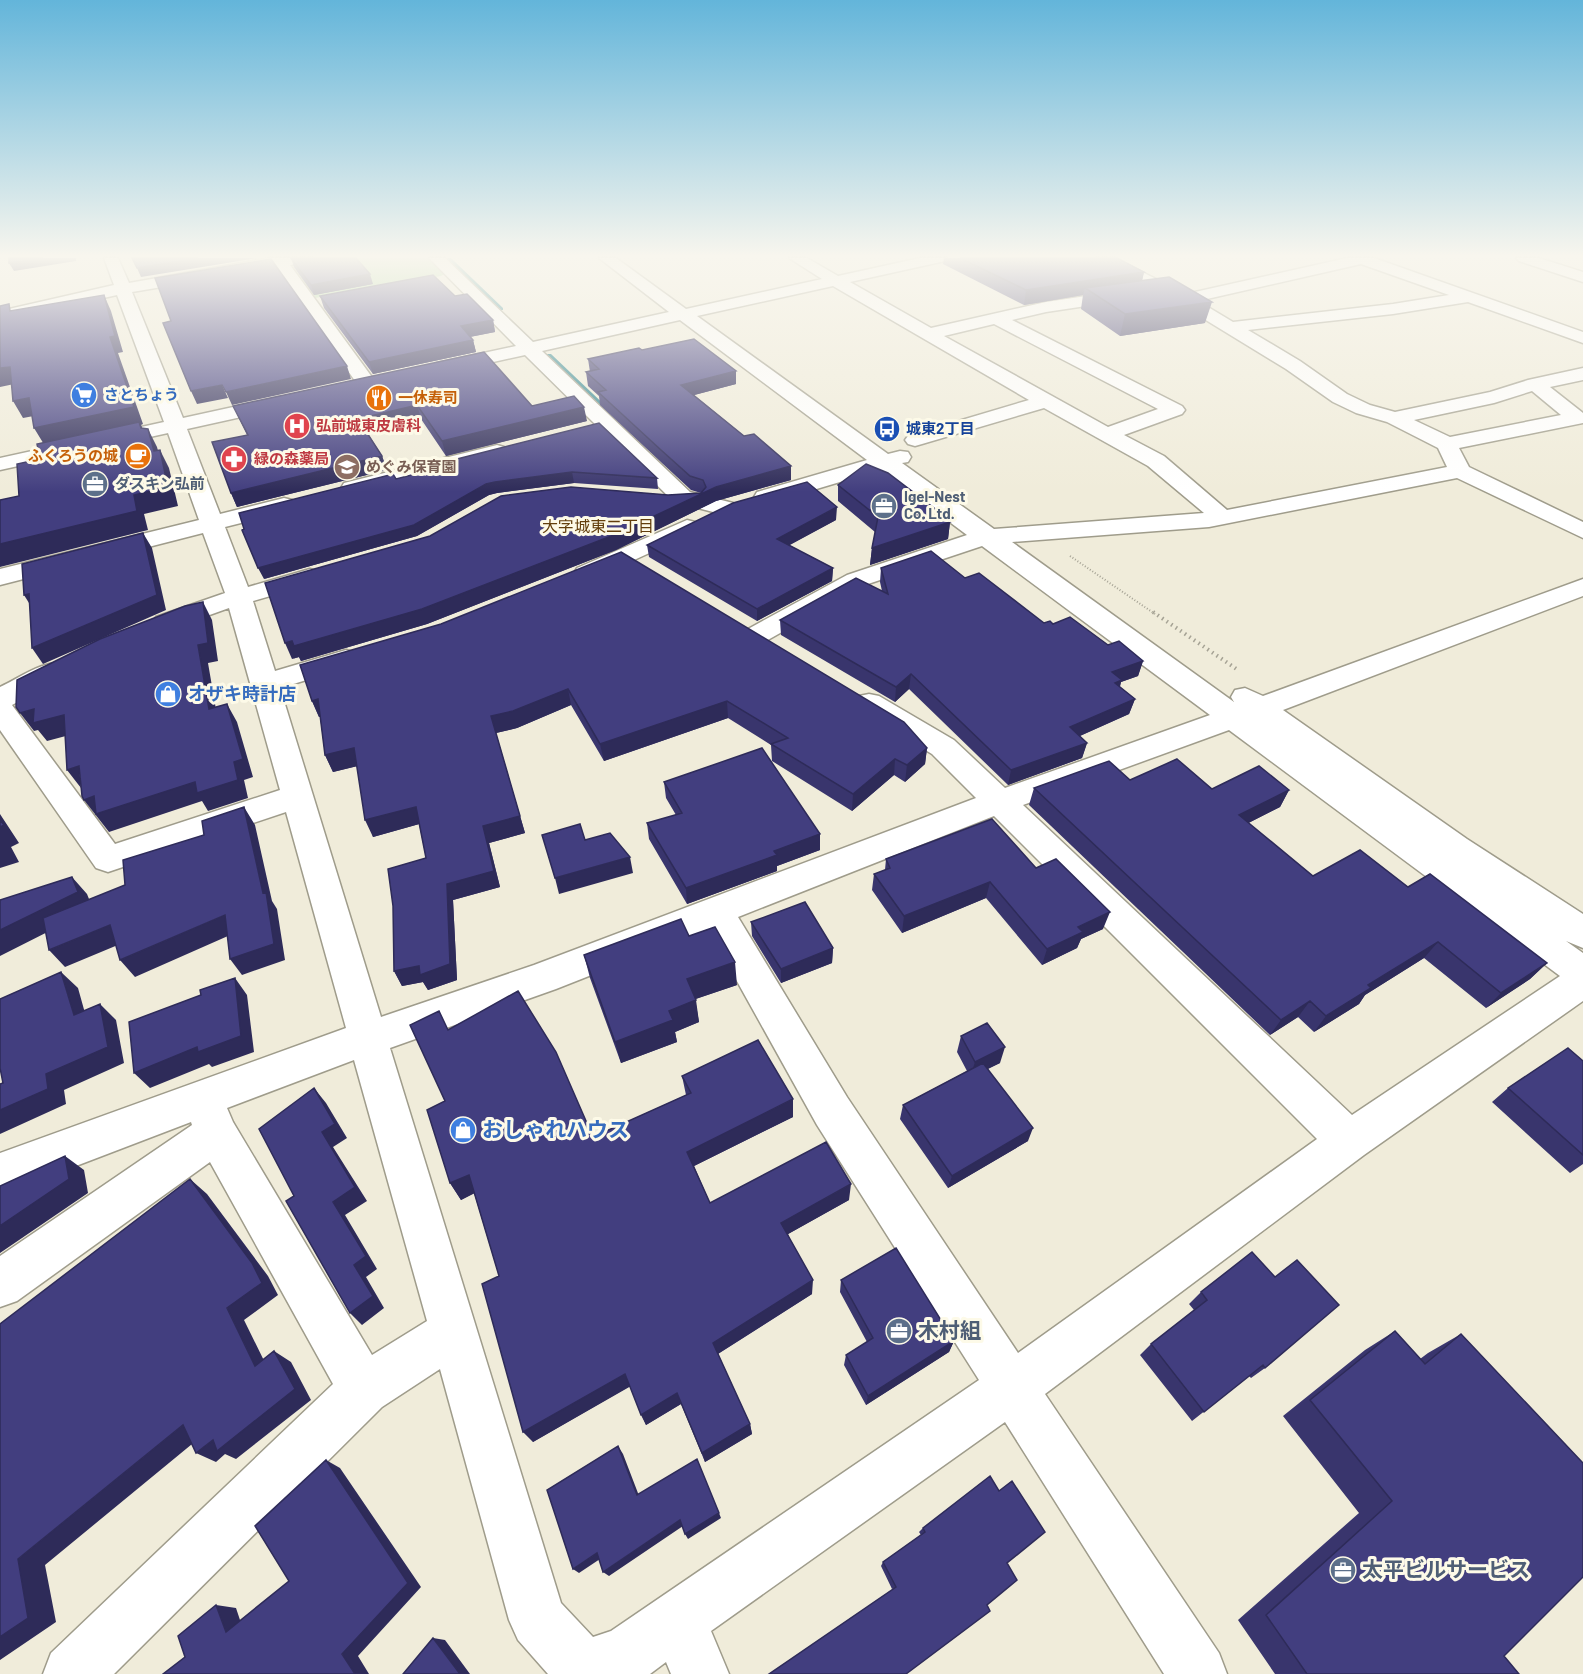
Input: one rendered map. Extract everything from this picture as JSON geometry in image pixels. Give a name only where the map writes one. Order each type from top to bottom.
[{"type":"street","points":[[141,336],[239,597],[538,1620],[582,1672],[627,1655],[1011,1388],[1349,1141],[1583,981]]},
{"type":"street","points":[[330,336],[360,385],[388,379]]},
{"type":"street","points":[[517,336],[682,497]]},
{"type":"street","points":[[430,370],[583,336]]},
{"type":"street","points":[[728,336],[901,453],[1018,536],[1583,973]]},
{"type":"street","points":[[932,336],[1156,461],[1222,517]]},
{"type":"street","points":[[1030,336],[1175,410],[1107,434]]},
{"type":"street","points":[[1246,336],[1340,398],[1364,409],[1395,418],[1447,444],[1460,471]]},
{"type":"street","points":[[1395,418],[1494,397],[1535,384],[1583,374]]},
{"type":"street","points":[[1447,444],[1577,418],[1535,384]]},
{"type":"street","points":[[0,464],[296,399]]},
{"type":"street","points":[[565,582],[626,557],[725,508],[901,453],[1046,401]]},
{"type":"street","points":[[583,429],[606,424]]},
{"type":"street","points":[[333,493],[515,447]]},
{"type":"street","points":[[901,453],[989,537],[1246,712],[1583,933]]},
{"type":"street","points":[[784,651],[747,629],[856,580],[962,543],[989,537],[1222,517],[1460,471],[1583,531]]},
{"type":"street","points":[[650,497],[670,500],[682,497],[725,508]]},
{"type":"street","points":[[0,577],[299,501]]},
{"type":"street","points":[[626,557],[652,573]]},
{"type":"street","points":[[141,633],[211,605],[329,571]]},
{"type":"street","points":[[0,1174],[209,1116],[368,1038],[402,1029],[543,978],[998,802],[1093,770],[1583,587]]},
{"type":"street","points":[[264,683],[371,651]]},
{"type":"street","points":[[0,699],[82,658]]},
{"type":"street","points":[[850,692],[942,747],[1349,1141]]},
{"type":"street","points":[[0,710],[108,858],[297,796]]},
{"type":"street","points":[[717,912],[832,1111],[1198,1674]]},
{"type":"street","points":[[0,1284],[209,1116]]},
{"type":"street","points":[[209,1116],[364,1389]]},
{"type":"street","points":[[72,1674],[364,1389],[454,1332]]},
{"type":"street","points":[[677,1620],[700,1674]]},
{"type":"path","points":[[1046,533],[1055,546],[1242,674]]},
{"type":"building","points":[[0,336],[114,336],[110,337],[134,407],[34,428],[29,398],[13,401],[10,367],[0,368]]},
{"type":"building","points":[[168,336],[326,336],[347,366],[226,392],[222,385],[191,391]]},
{"type":"building","points":[[350,336],[470,336],[473,340],[369,362]]},
{"type":"building","points":[[694,339],[736,371],[681,385],[744,436],[754,434],[791,466],[716,487],[614,535],[422,609],[294,646],[292,641],[285,643],[265,583],[430,536],[501,496],[571,487],[668,495],[701,493],[706,487],[703,480],[690,476],[598,392],[606,390],[586,372],[599,369],[588,359]]},
{"type":"building","points":[[484,352],[532,406],[574,396],[584,407],[442,441],[417,405],[358,419],[382,456],[231,493],[212,442],[248,435],[233,406]]},
{"type":"building","points":[[139,422],[141,428],[148,429],[154,451],[160,450],[168,487],[134,495],[137,511],[0,544],[0,500],[19,496],[17,464],[40,459],[37,444]]},
{"type":"building","points":[[599,423],[657,478],[572,472],[486,484],[414,525],[258,568],[242,530],[244,529],[239,513],[393,474],[396,479],[455,464],[453,460]]},
{"type":"building","points":[[866,464],[888,473],[950,522],[872,548],[878,517],[838,485]]},
{"type":"building","points":[[807,482],[837,507],[777,539],[833,568],[757,609],[647,545],[733,503]]},
{"type":"building","points":[[143,533],[157,595],[32,648],[29,594],[24,595],[22,564]]},
{"type":"building","points":[[931,551],[965,578],[979,573],[1044,623],[1050,621],[1053,624],[1070,617],[1108,645],[1119,641],[1143,661],[1112,672],[1122,680],[1115,683],[1135,699],[1070,727],[1087,743],[1011,770],[911,674],[896,687],[780,620],[856,578],[888,594],[881,568]]},
{"type":"building","points":[[621,552],[904,722],[927,748],[907,765],[895,759],[853,794],[771,744],[788,738],[727,701],[600,744],[568,689],[513,711],[491,716],[520,816],[483,826],[494,871],[447,884],[450,964],[420,975],[419,966],[394,971],[393,906],[388,869],[426,858],[416,807],[365,820],[354,748],[325,755],[318,699],[312,701],[300,665],[441,624]]},
{"type":"building","points":[[203,602],[208,643],[198,645],[209,709],[227,704],[243,759],[234,762],[238,780],[197,793],[195,782],[96,814],[94,796],[84,800],[82,796],[79,766],[67,770],[64,715],[33,723],[34,709],[20,713],[16,707],[17,680],[100,639],[185,606]]},
{"type":"building","points":[[762,748],[820,834],[774,851],[777,855],[686,888],[647,823],[682,813],[664,782]]},
{"type":"building","points":[[1177,759],[1212,789],[1259,766],[1289,790],[1239,815],[1313,876],[1360,850],[1408,887],[1430,874],[1547,963],[1501,993],[1438,942],[1368,985],[1371,988],[1326,1016],[1310,1001],[1281,1020],[1034,788],[1109,761],[1130,780]]},
{"type":"building","points":[[244,807],[263,893],[266,892],[274,944],[230,959],[225,915],[120,960],[110,925],[49,950],[43,918],[125,885],[123,860],[204,835],[202,821]]},
{"type":"building","points":[[992,819],[1036,868],[1056,859],[1110,912],[1078,927],[1083,932],[1047,949],[990,882],[904,916],[874,874],[890,868],[886,859]]},
{"type":"building","points":[[580,824],[585,840],[610,833],[630,857],[555,878],[542,835]]},
{"type":"building","points":[[72,877],[78,892],[0,930],[0,900]]},
{"type":"building","points":[[805,902],[833,948],[781,969],[751,922]]},
{"type":"building","points":[[681,919],[689,936],[715,927],[735,962],[687,979],[696,1000],[669,1011],[673,1020],[615,1042],[584,955]]},
{"type":"building","points":[[61,972],[74,1015],[100,1004],[108,1047],[46,1074],[48,1089],[0,1110],[0,1084],[3,1083],[0,1068],[0,999]]},
{"type":"building","points":[[235,978],[241,1036],[198,1052],[197,1047],[134,1073],[129,1022],[201,995],[200,990]]},
{"type":"building","points":[[518,991],[556,1052],[593,1137],[691,1093],[682,1076],[758,1040],[793,1099],[687,1152],[710,1203],[826,1142],[851,1184],[781,1223],[813,1280],[713,1343],[750,1424],[702,1453],[677,1393],[641,1415],[625,1374],[523,1432],[482,1284],[499,1276],[469,1175],[450,1183],[427,1110],[445,1101],[410,1025],[439,1011],[448,1030]]},
{"type":"building","points":[[987,1023],[1005,1047],[975,1062],[961,1036]]},
{"type":"building","points":[[1568,1048],[1583,1061],[1583,1155],[1508,1088]]},
{"type":"building","points":[[983,1063],[1033,1128],[952,1176],[903,1105]]},
{"type":"building","points":[[314,1088],[335,1124],[322,1132],[355,1187],[333,1202],[366,1256],[354,1265],[373,1296],[350,1313],[286,1201],[294,1196],[259,1129]]},
{"type":"building","points":[[65,1156],[69,1179],[0,1226],[0,1186]]},
{"type":"building","points":[[190,1179],[252,1263],[262,1283],[227,1308],[255,1366],[274,1351],[295,1389],[217,1451],[213,1440],[196,1453],[183,1425],[18,1559],[28,1618],[0,1637],[0,1324]]},
{"type":"building","name":"木村組","points":[[896,1248],[954,1341],[868,1396],[846,1355],[873,1338],[841,1280]]},
{"type":"building","points":[[1252,1252],[1275,1277],[1297,1260],[1339,1305],[1265,1368],[1263,1365],[1204,1412],[1151,1344],[1207,1300],[1201,1292]]},
{"type":"building","points":[[1395,1331],[1425,1364],[1461,1334],[1583,1463],[1583,1577],[1504,1656],[1519,1674],[1307,1674],[1266,1615],[1392,1501],[1310,1400]]},
{"type":"building","points":[[618,1446],[637,1495],[697,1459],[719,1513],[685,1534],[680,1520],[603,1572],[597,1553],[573,1569],[547,1490]]},
{"type":"building","points":[[326,1460],[408,1583],[342,1654],[355,1674],[163,1674],[185,1657],[178,1636],[216,1605],[226,1632],[289,1581],[255,1526]]},
{"type":"building","points":[[990,1476],[999,1491],[1012,1481],[1045,1532],[1007,1563],[1017,1580],[987,1605],[990,1611],[906,1674],[769,1674],[896,1587],[883,1562],[925,1532],[923,1528]]},
{"type":"building","points":[[433,1638],[460,1674],[403,1674]]},
{"type":"waterway","points":[[549,355],[610,413]]},
{"type":"place","name":"さとちょう","points":[[84,395]]},
{"type":"place","name":"一休寿司","points":[[379,398]]},
{"type":"place","name":"弘前城東皮膚科","points":[[297,426]]},
{"type":"place","name":"城東2丁目","points":[[887,429]]},
{"type":"place","name":"ふくろうの城","points":[[138,456]]},
{"type":"place","name":"緑の森薬局","points":[[234,459]]},
{"type":"place","name":"めぐみ保育園","points":[[347,467]]},
{"type":"place","name":"ダスキン弘前","points":[[95,484]]},
{"type":"place","name":"Igel-Nest Co. Ltd.","points":[[884,506]]},
{"type":"place","name":"オザキ時計店","points":[[168,694]]},
{"type":"place","name":"おしゃれハウス","points":[[463,1130]]},
{"type":"place","name":"木村組","points":[[899,1331]]},
{"type":"place","name":"太平ビルサービス","points":[[1343,1570]]},
{"type":"district","name":"大字城東二丁目","points":[[598,526]]}]
